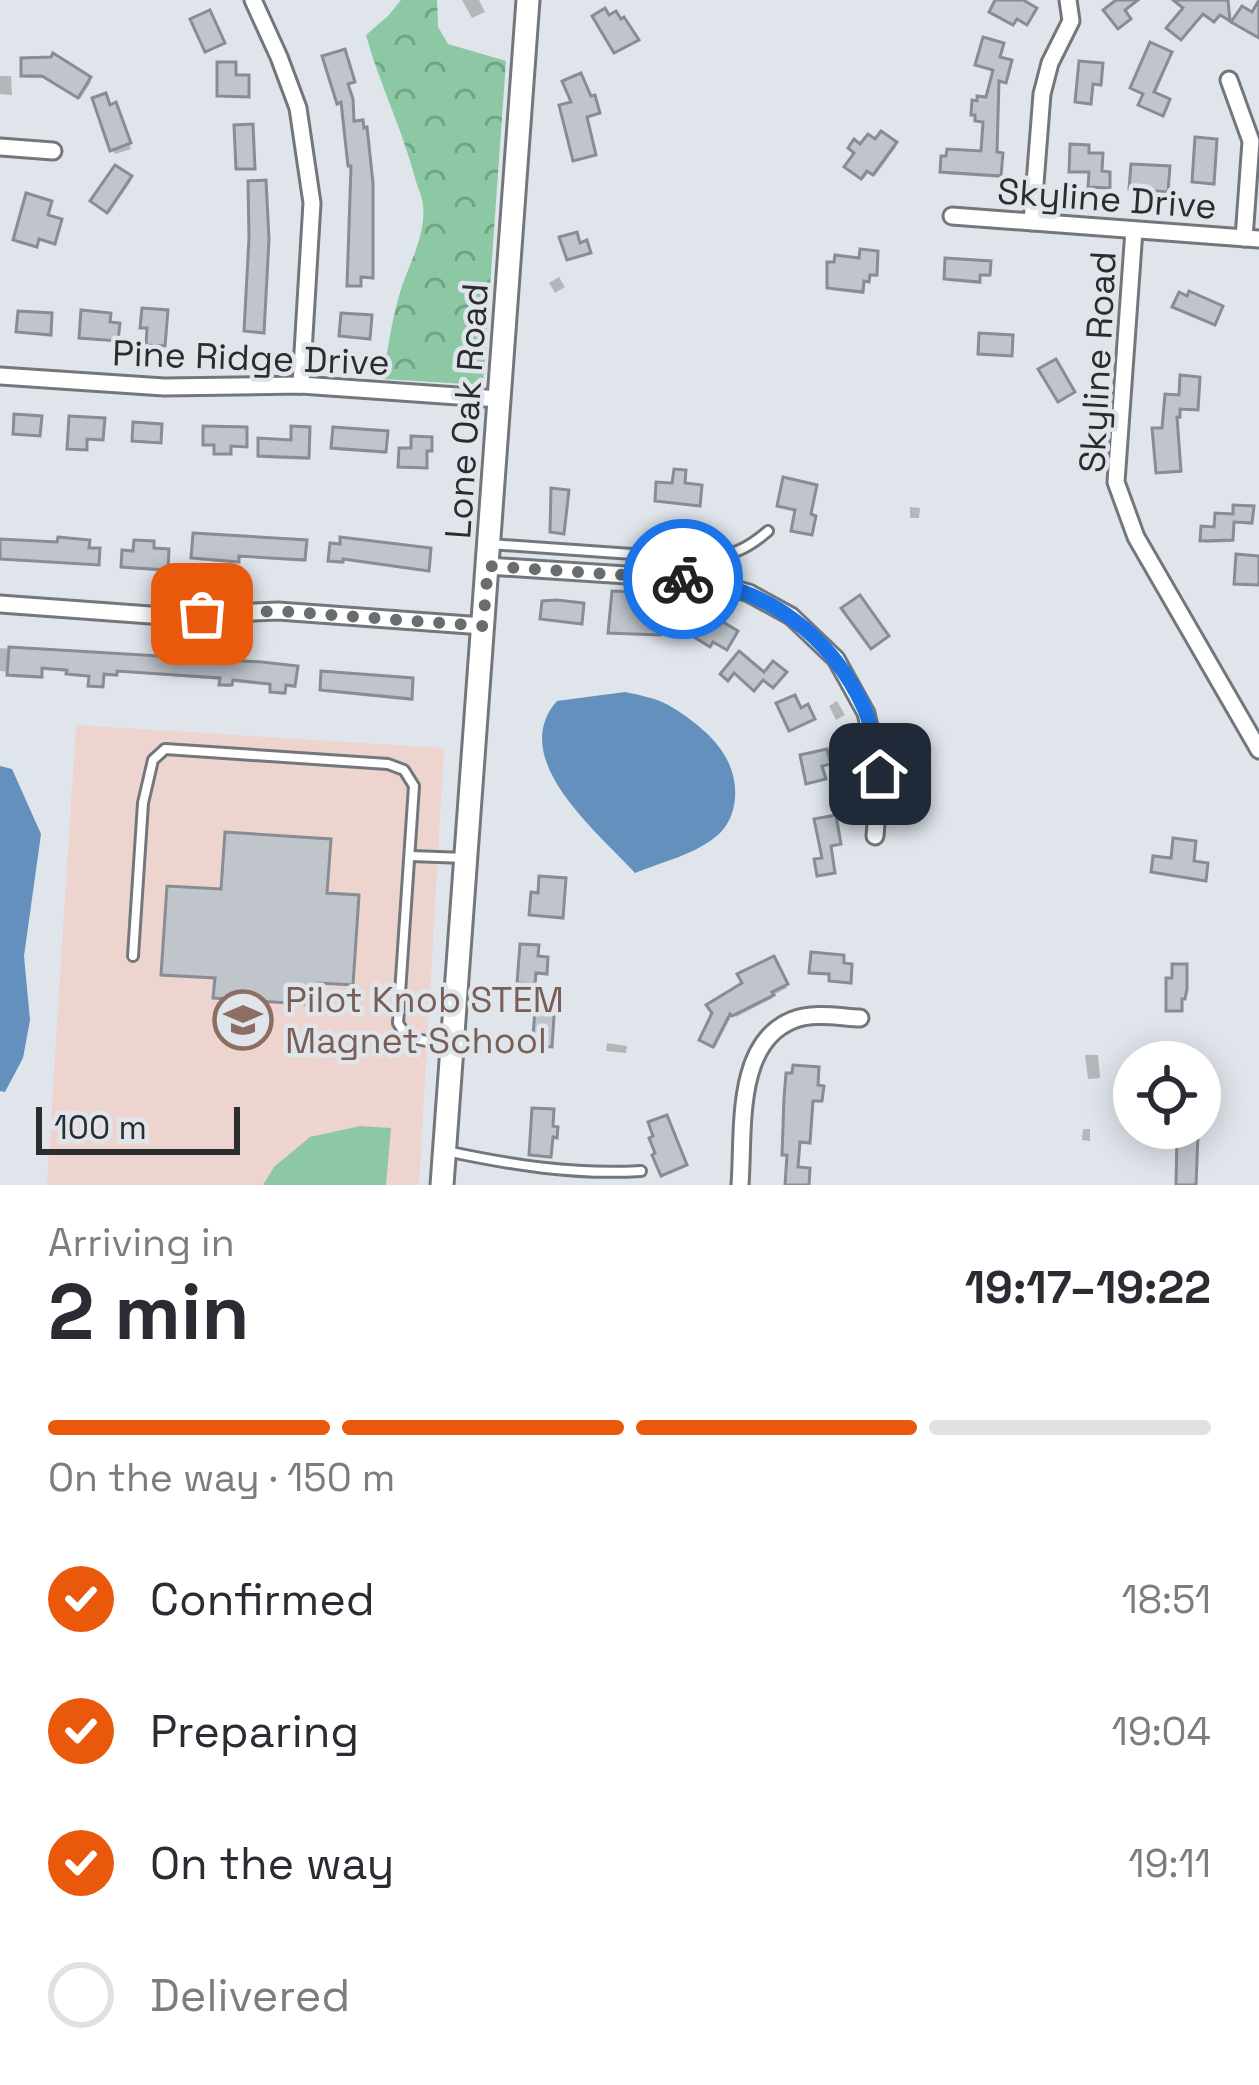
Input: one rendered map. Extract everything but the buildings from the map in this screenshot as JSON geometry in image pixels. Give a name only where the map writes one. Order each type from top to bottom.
[{"type":"main road","name":"Lone Oak Road","points":[[442,1185],[528,0]]},
{"type":"street","points":[[253,0],[298,109],[312,203],[301,385]]},
{"type":"street","points":[[1032,222],[1042,94],[1050,63],[1072,21],[1068,0]]},
{"type":"street","points":[[1229,80],[1251,141],[1252,238]]},
{"type":"street","points":[[0,147],[53,151]]},
{"type":"street","name":"Skyline Drive","points":[[952,216],[1252,238]]},
{"type":"street","name":"Skyline Road","points":[[1134,230],[1116,482],[1136,538],[1258,743]]},
{"type":"street","name":"Pine Ridge Drive","points":[[0,376],[164,387],[301,385],[500,399]]},
{"type":"street","points":[[488,555],[703,580],[749,593],[791,616],[836,659],[866,713],[880,774],[874,836]]},
{"type":"street","points":[[0,604],[164,616],[278,611],[483,626]]},
{"type":"street","points":[[740,1185],[751,1064],[763,1043],[795,1018],[860,1018]]},
{"type":"lane","points":[[488,555],[703,559],[747,549],[768,531]]},
{"type":"lane","points":[[133,956],[143,802],[154,760],[165,749],[388,764],[404,770],[414,786],[398,1023],[407,1036],[453,1046]]},
{"type":"lane","points":[[411,856],[466,858]]},
{"type":"lane","points":[[445,1151],[515,1166],[593,1174],[641,1171]]},
{"type":"shaded area","name":"Pilot Knob STEM Magnet School","points":[[76,725],[444,748],[419,1185],[47,1185]]},
{"type":"green space","points":[[401,0],[437,0],[438,27],[448,44],[506,61],[483,385],[383,379],[396,309],[420,236],[423,205],[366,35]]},
{"type":"green space","points":[[360,1126],[391,1128],[386,1185],[263,1185],[274,1167],[310,1137]]},
{"type":"water","points":[[625,692],[665,703],[701,728],[725,756],[735,786],[731,817],[719,834],[690,852],[635,873],[563,794],[543,747],[544,723],[557,701]]},
{"type":"water","points":[[0,766],[12,769],[41,834],[24,956],[30,1020],[23,1058],[5,1092],[0,1091]]},
{"type":"way so far","points":[[202,614],[278,611],[483,626],[488,566],[683,579]]},
{"type":"place","name":"Pilot Knob STEM Magnet School","points":[[243,1020]]},
{"type":"route","points":[[683,579],[749,593],[791,616],[836,659],[866,713],[880,774]]}]
